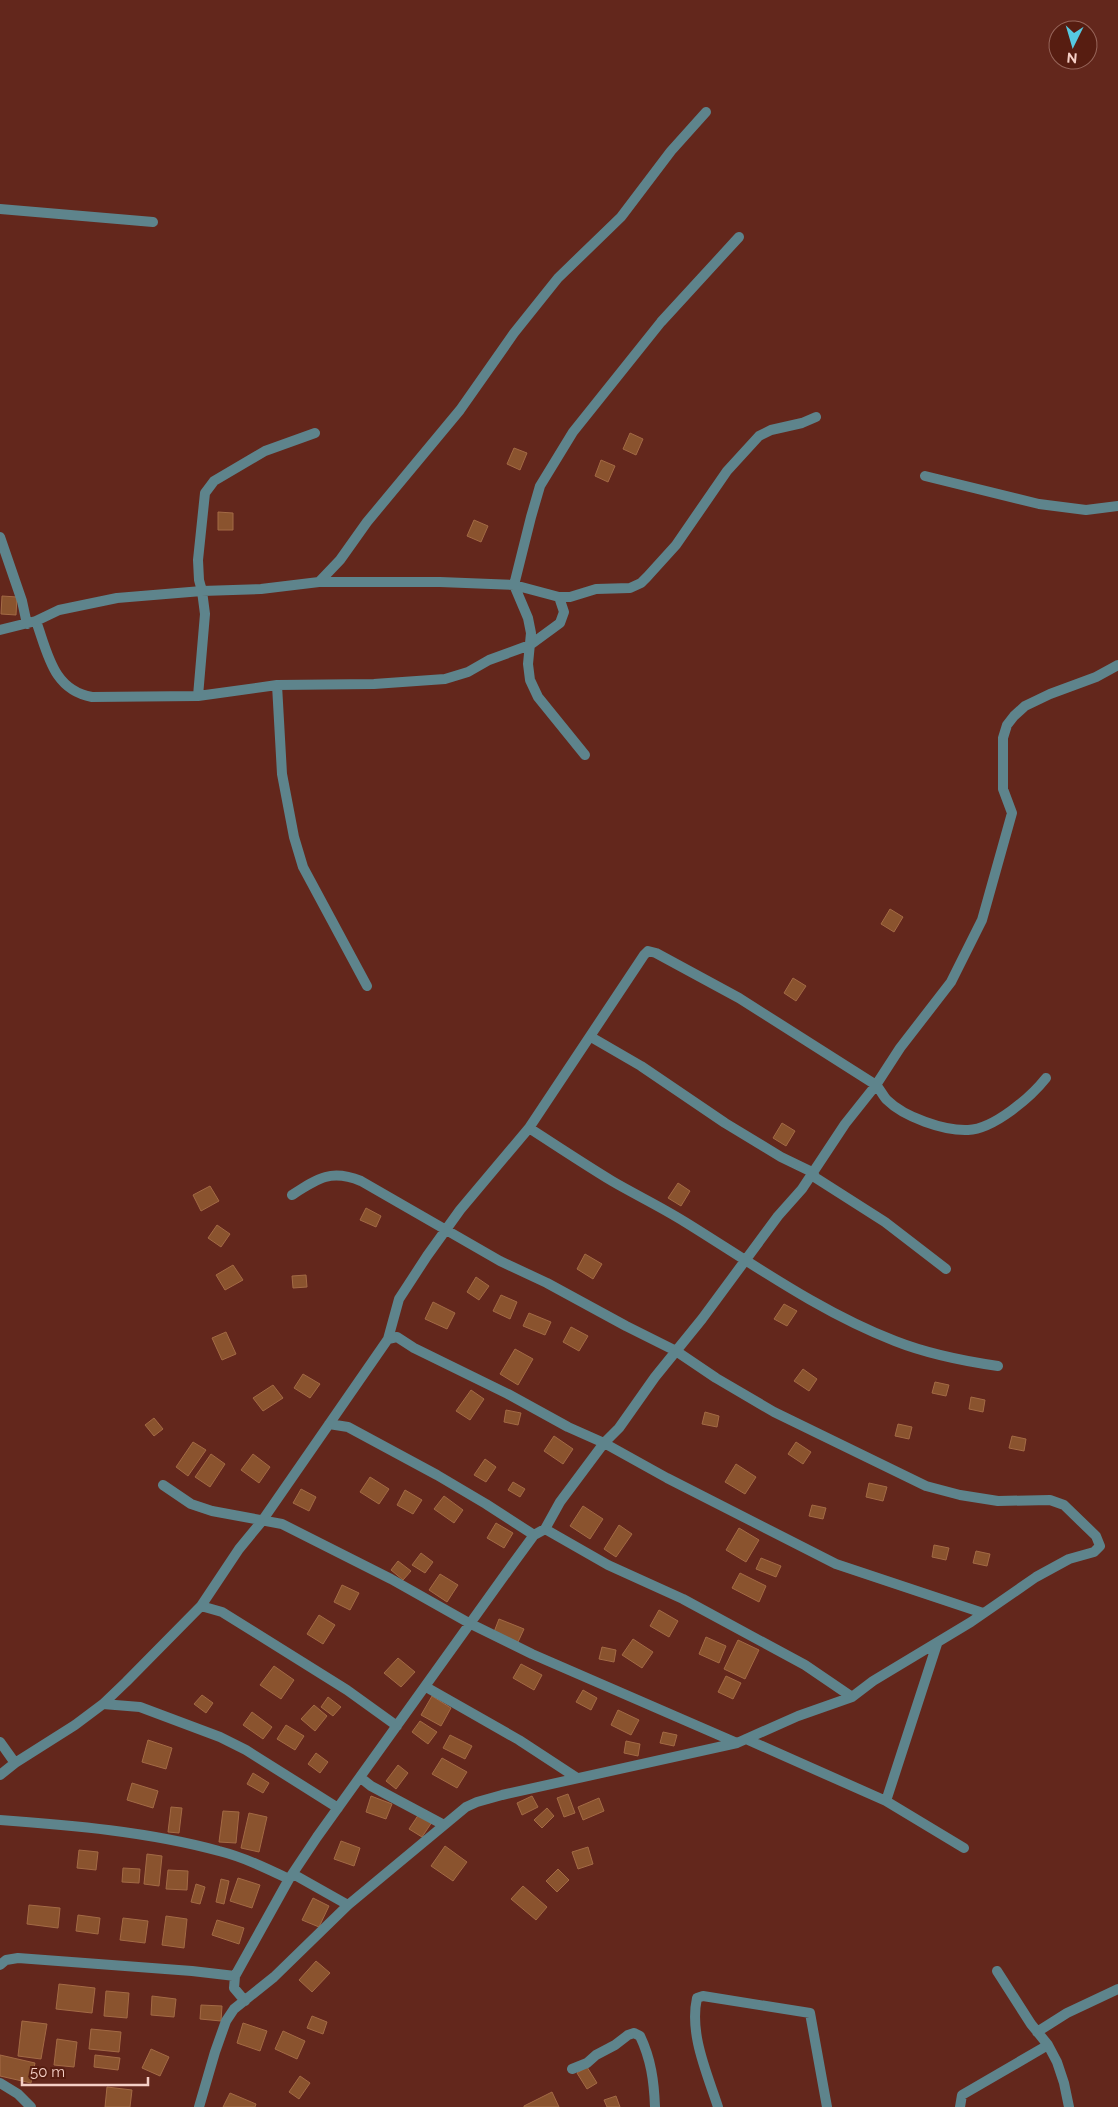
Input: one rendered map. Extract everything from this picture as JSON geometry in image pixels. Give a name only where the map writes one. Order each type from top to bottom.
[{"type":"street","points":[[319,582],[340,560],[367,522],[460,410],[514,333],[558,278],[621,218],[671,151],[706,112]]},
{"type":"street","points":[[0,209],[153,222]]},
{"type":"street","points":[[585,755],[538,696],[530,680],[528,664],[531,633],[528,618],[514,586],[540,486],[573,432],[661,322],[739,237]]},
{"type":"street","points":[[0,630],[32,622],[59,610],[88,603],[143,595],[261,589],[319,582],[440,582],[514,586],[570,598],[596,589],[630,588],[641,583],[676,546],[727,471],[758,436],[771,430],[816,418]]},
{"type":"street","points":[[198,696],[205,614],[199,580],[199,540],[205,493],[214,481],[265,452],[315,433]]},
{"type":"street","points":[[925,476],[1039,504],[1086,510],[1118,506]]},
{"type":"street","points":[[0,537],[22,601],[58,678],[78,695],[92,697],[198,696],[277,685],[374,684],[445,679],[468,672],[490,660],[530,645],[560,623],[564,612],[559,597]]},
{"type":"street","points":[[245,2001],[234,1988],[235,1976],[291,1876],[338,1808],[534,1535],[545,1529],[560,1502],[604,1443],[619,1428],[655,1377],[747,1260],[778,1216],[802,1189],[845,1124],[951,982],[982,920],[1012,813],[1003,789],[1003,738],[1007,725],[1025,706],[1050,694],[1096,677],[1118,665]]},
{"type":"street","points":[[277,685],[282,774],[294,837],[303,867],[367,986]]},
{"type":"street","points":[[0,1775],[14,1763],[75,1725],[103,1704],[201,1606],[239,1549],[262,1521],[388,1339],[400,1299],[446,1229],[529,1128],[648,951],[656,953],[739,998],[876,1084],[887,1100],[907,1114],[924,1121],[969,1130],[981,1127],[1006,1114],[1036,1090],[1046,1078]]},
{"type":"street","points":[[591,1037],[641,1066],[725,1123],[781,1157],[812,1172],[816,1178],[885,1222],[946,1269]]},
{"type":"street","points":[[529,1128],[614,1183],[664,1209],[830,1310],[895,1341],[954,1359],[998,1366]]},
{"type":"street","points":[[199,2107],[226,2021],[234,2009],[274,1976],[348,1905],[466,1807],[477,1802],[577,1778],[741,1741],[798,1716],[852,1697],[873,1681],[937,1644],[1013,1591],[1052,1567],[1094,1552],[1100,1546],[1099,1541],[1081,1520],[1064,1505],[1050,1500],[998,1501],[960,1495],[926,1486],[774,1412],[716,1378],[676,1351],[547,1283],[500,1261],[361,1181],[343,1175],[328,1175],[309,1184],[292,1196]]},
{"type":"street","points":[[388,1339],[397,1337],[542,1411],[568,1427],[604,1443],[666,1478],[836,1564],[983,1613]]},
{"type":"street","points":[[329,1424],[348,1428],[457,1486],[534,1535]]},
{"type":"street","points":[[163,1485],[191,1504],[212,1511],[282,1524],[391,1579],[469,1623],[563,1669],[886,1801],[964,1848]]},
{"type":"street","points":[[545,1529],[608,1565],[683,1599],[805,1665],[852,1697]]},
{"type":"street","points":[[201,1606],[222,1612],[347,1690],[397,1726]]},
{"type":"street","points":[[886,1801],[937,1644]]},
{"type":"street","points":[[426,1687],[519,1740],[577,1778]]},
{"type":"street","points":[[103,1704],[140,1707],[220,1737],[246,1750],[338,1808]]},
{"type":"street","points":[[0,1742],[14,1763]]},
{"type":"street","points":[[361,1778],[371,1786],[444,1825]]},
{"type":"street","points":[[0,1820],[107,1831],[185,1842],[220,1851],[291,1876],[348,1905]]},
{"type":"street","points":[[0,1965],[6,1960],[24,1958],[235,1976]]},
{"type":"street","points":[[997,1971],[1037,2032],[1048,2045],[1057,2062],[1069,2107]]},
{"type":"street","points":[[1037,2032],[1067,2013],[1118,1989]]},
{"type":"street","points":[[718,2107],[698,2043],[696,2005],[698,1998],[704,1996],[810,2013],[827,2107]]},
{"type":"street","points":[[572,2069],[587,2063],[596,2055],[634,2033],[640,2036],[650,2063],[654,2078],[655,2107]]},
{"type":"street","points":[[960,2107],[962,2095],[1048,2045]]},
{"type":"street","points":[[0,2083],[18,2094],[31,2107]]},
{"type":"building","points":[[630,433],[643,439],[636,455],[623,449]]},
{"type":"building","points":[[514,448],[527,453],[520,470],[507,464]]},
{"type":"building","points":[[601,460],[615,466],[608,482],[595,476]]},
{"type":"building","points":[[218,512],[233,513],[233,530],[218,530]]},
{"type":"building","points":[[474,520],[488,526],[481,542],[467,536]]},
{"type":"building","points":[[2,596],[17,597],[16,615],[1,614]]},
{"type":"building","points":[[890,909],[903,917],[894,932],[881,924]]},
{"type":"building","points":[[793,978],[806,986],[796,1001],[784,993]]},
{"type":"building","points":[[782,1123],[795,1131],[786,1146],[773,1138]]},
{"type":"building","points":[[678,1183],[690,1191],[681,1206],[668,1198]]},
{"type":"building","points":[[210,1186],[219,1201],[201,1211],[193,1195]]},
{"type":"building","points":[[366,1208],[381,1216],[376,1227],[360,1220]]},
{"type":"building","points":[[217,1225],[230,1234],[221,1247],[208,1238]]},
{"type":"building","points":[[585,1254],[602,1264],[593,1279],[577,1269]]},
{"type":"building","points":[[233,1265],[243,1280],[225,1290],[216,1275]]},
{"type":"building","points":[[306,1275],[307,1287],[293,1288],[292,1276]]},
{"type":"building","points":[[476,1277],[489,1286],[479,1300],[467,1292]]},
{"type":"building","points":[[501,1295],[517,1302],[510,1319],[493,1311]]},
{"type":"building","points":[[433,1302],[455,1313],[447,1329],[425,1319]]},
{"type":"building","points":[[784,1304],[797,1311],[787,1326],[774,1319]]},
{"type":"building","points":[[529,1313],[551,1322],[545,1335],[523,1326]]},
{"type":"building","points":[[571,1327],[588,1336],[579,1351],[563,1342]]},
{"type":"building","points":[[226,1332],[236,1354],[222,1360],[212,1338]]},
{"type":"building","points":[[515,1349],[533,1359],[518,1385],[500,1374]]},
{"type":"building","points":[[803,1369],[817,1379],[809,1391],[794,1381]]},
{"type":"building","points":[[303,1374],[320,1384],[310,1398],[294,1388]]},
{"type":"building","points":[[935,1382],[949,1385],[946,1396],[932,1393]]},
{"type":"building","points":[[273,1385],[283,1398],[263,1411],[253,1398]]},
{"type":"building","points":[[471,1390],[484,1399],[470,1420],[456,1411]]},
{"type":"building","points":[[971,1397],[985,1400],[983,1412],[969,1409]]},
{"type":"building","points":[[506,1410],[521,1413],[518,1425],[504,1422]]},
{"type":"building","points":[[705,1412],[719,1416],[717,1427],[702,1424]]},
{"type":"building","points":[[154,1418],[163,1429],[154,1436],[145,1425]]},
{"type":"building","points":[[898,1424],[912,1427],[909,1439],[895,1436]]},
{"type":"building","points":[[554,1436],[573,1449],[563,1464],[544,1451]]},
{"type":"building","points":[[1012,1436],[1026,1439],[1024,1451],[1009,1448]]},
{"type":"building","points":[[193,1442],[206,1450],[188,1476],[176,1467]]},
{"type":"building","points":[[796,1442],[811,1452],[803,1464],[788,1454]]},
{"type":"building","points":[[211,1454],[225,1464],[210,1487],[195,1477]]},
{"type":"building","points":[[253,1454],[270,1467],[259,1483],[241,1470]]},
{"type":"building","points":[[485,1459],[496,1467],[486,1482],[474,1475]]},
{"type":"building","points":[[736,1464],[756,1477],[745,1494],[725,1482]]},
{"type":"building","points":[[370,1477],[389,1489],[379,1504],[360,1492]]},
{"type":"building","points":[[513,1482],[525,1489],[520,1497],[508,1490]]},
{"type":"building","points":[[869,1483],[887,1487],[883,1501],[866,1497]]},
{"type":"building","points":[[301,1489],[316,1497],[309,1511],[293,1503]]},
{"type":"building","points":[[405,1490],[422,1500],[413,1514],[397,1505]]},
{"type":"building","points":[[444,1496],[463,1510],[454,1523],[434,1509]]},
{"type":"building","points":[[812,1505],[826,1508],[823,1519],[809,1516]]},
{"type":"building","points":[[583,1506],[603,1519],[590,1539],[570,1526]]},
{"type":"building","points":[[496,1523],[513,1533],[504,1548],[487,1538]]},
{"type":"building","points":[[619,1525],[632,1534],[616,1557],[604,1549]]},
{"type":"building","points":[[739,1528],[759,1540],[746,1562],[726,1550]]},
{"type":"building","points":[[934,1545],[949,1548],[946,1560],[932,1557]]},
{"type":"building","points":[[976,1551],[990,1554],[987,1566],[973,1563]]},
{"type":"building","points":[[421,1553],[433,1562],[425,1573],[412,1565]]},
{"type":"building","points":[[761,1558],[781,1566],[776,1577],[756,1569]]},
{"type":"building","points":[[398,1561],[411,1571],[403,1580],[391,1570]]},
{"type":"building","points":[[740,1573],[766,1586],[759,1602],[732,1588]]},
{"type":"building","points":[[440,1574],[458,1585],[447,1602],[429,1590]]},
{"type":"building","points":[[342,1585],[359,1593],[350,1610],[334,1602]]},
{"type":"building","points":[[659,1610],[678,1621],[669,1637],[650,1626]]},
{"type":"building","points":[[319,1615],[335,1625],[323,1644],[307,1634]]},
{"type":"building","points":[[499,1619],[524,1629],[518,1642],[494,1632]]},
{"type":"building","points":[[706,1637],[726,1646],[719,1663],[699,1654]]},
{"type":"building","points":[[633,1639],[653,1652],[642,1668],[622,1655]]},
{"type":"building","points":[[738,1640],[759,1650],[745,1679],[724,1669]]},
{"type":"building","points":[[602,1647],[616,1650],[614,1662],[599,1659]]},
{"type":"building","points":[[398,1658],[415,1672],[401,1687],[384,1673]]},
{"type":"building","points":[[521,1664],[542,1675],[534,1690],[513,1678]]},
{"type":"building","points":[[274,1666],[294,1680],[281,1699],[260,1685]]},
{"type":"building","points":[[726,1676],[741,1683],[733,1699],[718,1692]]},
{"type":"building","points":[[583,1690],[597,1698],[591,1710],[576,1702]]},
{"type":"building","points":[[202,1695],[213,1703],[206,1713],[194,1704]]},
{"type":"building","points":[[432,1696],[451,1708],[441,1726],[421,1715]]},
{"type":"building","points":[[328,1697],[341,1707],[333,1716],[321,1707]]},
{"type":"building","points":[[314,1705],[327,1716],[315,1731],[301,1719]]},
{"type":"building","points":[[618,1710],[639,1720],[631,1735],[611,1725]]},
{"type":"building","points":[[252,1712],[272,1727],[263,1739],[243,1725]]},
{"type":"building","points":[[420,1721],[437,1732],[428,1744],[412,1732]]},
{"type":"building","points":[[286,1725],[304,1736],[295,1750],[277,1739]]},
{"type":"building","points":[[663,1732],[677,1735],[674,1746],[660,1743]]},
{"type":"building","points":[[450,1735],[472,1746],[465,1759],[443,1748]]},
{"type":"building","points":[[148,1740],[172,1748],[166,1769],[142,1762]]},
{"type":"building","points":[[626,1741],[640,1744],[638,1756],[624,1753]]},
{"type":"building","points":[[316,1753],[328,1762],[320,1773],[308,1764]]},
{"type":"building","points":[[442,1758],[467,1772],[457,1788],[432,1774]]},
{"type":"building","points":[[398,1765],[408,1773],[396,1789],[386,1781]]},
{"type":"building","points":[[253,1773],[269,1783],[263,1793],[247,1784]]},
{"type":"building","points":[[132,1783],[158,1791],[153,1808],[127,1800]]},
{"type":"building","points":[[568,1794],[575,1813],[564,1817],[557,1798]]},
{"type":"building","points":[[371,1796],[392,1804],[386,1819],[366,1812]]},
{"type":"building","points":[[532,1796],[538,1807],[522,1815],[517,1803]]},
{"type":"building","points":[[599,1798],[604,1811],[583,1820],[578,1807]]},
{"type":"building","points":[[171,1807],[182,1808],[179,1833],[168,1832]]},
{"type":"building","points":[[547,1808],[554,1816],[542,1828],[534,1820]]},
{"type":"building","points":[[223,1811],[239,1812],[236,1843],[219,1842]]},
{"type":"building","points":[[249,1813],[267,1817],[259,1852],[241,1848]]},
{"type":"building","points":[[419,1814],[432,1822],[422,1837],[409,1829]]},
{"type":"building","points":[[341,1841],[360,1848],[354,1866],[334,1859]]},
{"type":"building","points":[[445,1846],[467,1862],[453,1881],[431,1866]]},
{"type":"building","points":[[588,1847],[593,1864],[578,1869],[572,1852]]},
{"type":"building","points":[[79,1850],[98,1852],[96,1870],[77,1868]]},
{"type":"building","points":[[147,1854],[162,1856],[159,1886],[144,1884]]},
{"type":"building","points":[[123,1868],[140,1869],[139,1883],[122,1882]]},
{"type":"building","points":[[558,1869],[569,1880],[557,1892],[546,1881]]},
{"type":"building","points":[[168,1870],[188,1871],[187,1890],[166,1889]]},
{"type":"building","points":[[238,1878],[260,1885],[252,1908],[230,1901]]},
{"type":"building","points":[[221,1879],[229,1881],[224,1904],[216,1902]]},
{"type":"building","points":[[196,1884],[205,1887],[200,1904],[191,1902]]},
{"type":"building","points":[[523,1886],[547,1907],[536,1920],[511,1899]]},
{"type":"building","points":[[313,1898],[329,1906],[319,1927],[302,1920]]},
{"type":"building","points":[[29,1905],[60,1908],[58,1928],[27,1924]]},
{"type":"building","points":[[78,1915],[100,1918],[98,1934],[76,1931]]},
{"type":"building","points":[[166,1916],[187,1919],[184,1948],[162,1945]]},
{"type":"building","points":[[123,1918],[148,1921],[145,1943],[120,1940]]},
{"type":"building","points":[[217,1920],[244,1928],[239,1944],[212,1935]]},
{"type":"building","points":[[316,1961],[330,1973],[312,1992],[299,1980]]},
{"type":"building","points":[[59,1984],[95,1988],[92,2013],[56,2009]]},
{"type":"building","points":[[106,1991],[129,1993],[127,2018],[104,2016]]},
{"type":"building","points":[[152,1996],[176,1999],[174,2017],[151,2015]]},
{"type":"building","points":[[201,2005],[222,2006],[221,2021],[200,2019]]},
{"type":"building","points":[[312,2016],[327,2022],[323,2034],[307,2028]]},
{"type":"building","points":[[22,2021],[47,2024],[41,2059],[18,2056]]},
{"type":"building","points":[[243,2023],[267,2031],[260,2051],[237,2043]]},
{"type":"building","points":[[91,2029],[121,2032],[119,2052],[89,2049]]},
{"type":"building","points":[[283,2031],[305,2041],[297,2059],[275,2049]]},
{"type":"building","points":[[57,2039],[77,2042],[74,2067],[54,2065]]},
{"type":"building","points":[[151,2049],[169,2057],[160,2076],[142,2068]]},
{"type":"building","points":[[0,2055],[35,2063],[31,2083],[0,2076]]},
{"type":"building","points":[[95,2055],[120,2058],[118,2070],[94,2067]]},
{"type":"building","points":[[587,2067],[597,2083],[587,2089],[577,2073]]},
{"type":"building","points":[[300,2076],[310,2083],[299,2099],[289,2092]]},
{"type":"building","points":[[107,2087],[132,2090],[130,2107],[105,2107]]},
{"type":"building","points":[[552,2092],[559,2107],[524,2107],[524,2106]]},
{"type":"building","points":[[230,2093],[256,2104],[255,2107],[223,2107]]},
{"type":"building","points":[[616,2096],[620,2107],[607,2107],[604,2100]]}]
